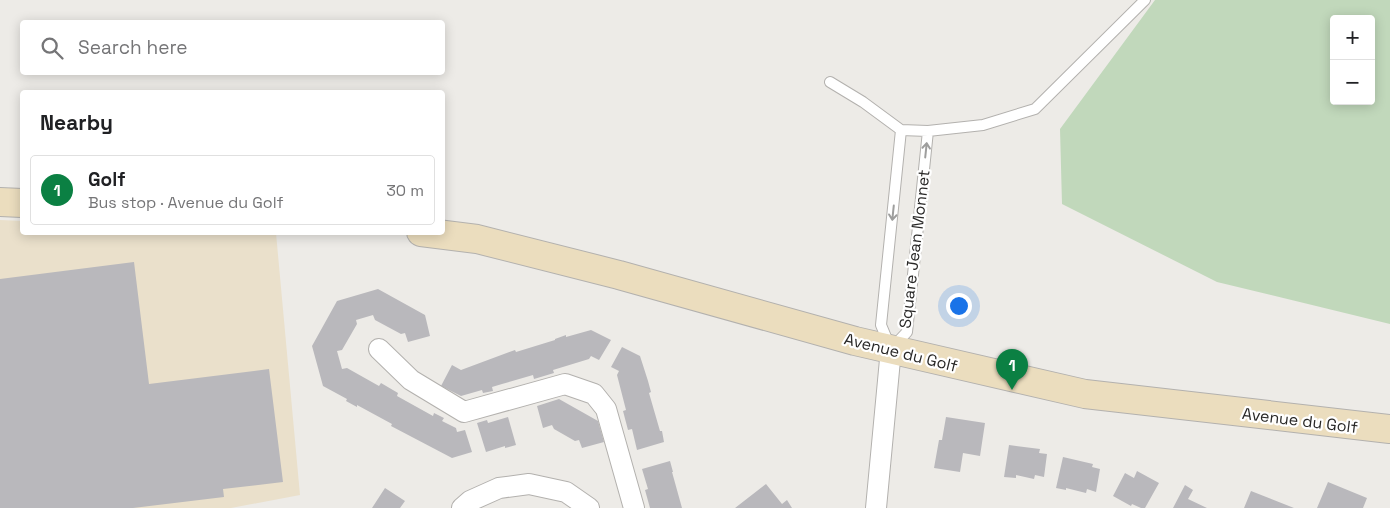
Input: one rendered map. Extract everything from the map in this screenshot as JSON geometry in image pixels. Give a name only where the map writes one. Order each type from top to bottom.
[{"type":"main road","points":[[0,202],[20,203]]},
{"type":"main road","name":"Avenue du Golf","points":[[445,235],[477,239],[619,275],[855,341],[1085,394],[1390,429]]},
{"type":"street","points":[[379,349],[411,380],[464,412],[565,384],[594,394],[606,409],[634,508]]},
{"type":"street","points":[[876,508],[891,349]]},
{"type":"street","points":[[462,508],[470,501],[499,488],[530,484],[566,492],[590,508]]},
{"type":"lane","points":[[830,82],[863,102],[901,130],[928,131],[983,125],[1035,109],[1145,0]]},
{"type":"lane","name":"Square Jean Monnet","points":[[901,130],[881,325],[891,349],[907,332],[928,131]]},
{"type":"shaded area","points":[[0,220],[20,221],[20,235],[276,235],[300,495],[231,508],[0,508]]},
{"type":"green space","points":[[1155,0],[1390,0],[1390,324],[1217,282],[1062,204],[1060,129]]},
{"type":"building","points":[[134,262],[149,384],[269,369],[283,482],[223,489],[224,497],[133,508],[0,508],[0,279]]},
{"type":"building","points":[[378,289],[425,315],[430,336],[408,342],[405,333],[401,334],[375,320],[373,315],[356,320],[357,324],[342,350],[337,351],[342,369],[347,368],[379,386],[381,383],[398,393],[397,396],[433,416],[434,413],[444,418],[442,421],[456,428],[457,432],[465,430],[472,452],[452,458],[391,426],[392,424],[357,405],[357,407],[346,401],[347,399],[323,386],[312,346],[337,301]]},
{"type":"building","points":[[591,330],[611,340],[599,360],[591,356],[589,359],[553,370],[554,373],[534,379],[533,375],[492,387],[493,391],[483,393],[482,390],[461,396],[441,386],[452,365],[461,370],[515,350],[516,352],[566,335],[566,337]]},
{"type":"building","points":[[622,347],[640,356],[664,442],[637,450],[632,429],[628,430],[623,411],[626,410],[617,375],[619,371],[611,367]]},
{"type":"building","points":[[559,399],[598,421],[604,442],[582,448],[579,440],[575,441],[554,429],[552,425],[543,428],[537,406]]},
{"type":"building","points":[[508,417],[516,445],[505,448],[505,446],[486,452],[477,423],[487,420],[488,423]]},
{"type":"building","points":[[946,417],[985,423],[980,456],[963,453],[960,472],[934,468],[939,440],[942,440]]},
{"type":"building","points":[[1009,445],[1040,449],[1039,453],[1047,454],[1044,477],[1035,475],[1034,479],[1016,475],[1016,478],[1004,477]]},
{"type":"building","points":[[1063,457],[1093,464],[1092,467],[1100,469],[1096,492],[1087,489],[1086,493],[1066,488],[1066,490],[1056,488]]},
{"type":"building","points":[[670,461],[682,508],[650,508],[645,490],[648,489],[642,469]]},
{"type":"building","points":[[1137,471],[1159,483],[1145,508],[1132,504],[1131,506],[1113,496],[1125,473],[1134,478]]},
{"type":"building","points":[[1328,482],[1367,498],[1363,508],[1317,508]]},
{"type":"building","points":[[766,484],[782,504],[787,500],[792,508],[735,508]]},
{"type":"building","points":[[1185,485],[1193,490],[1188,499],[1207,508],[1173,508]]},
{"type":"building","points":[[385,488],[405,501],[400,508],[372,508]]},
{"type":"building","points":[[1251,491],[1294,508],[1244,508]]},
{"type":"place","name":"Golf","points":[[1012,390]]}]
